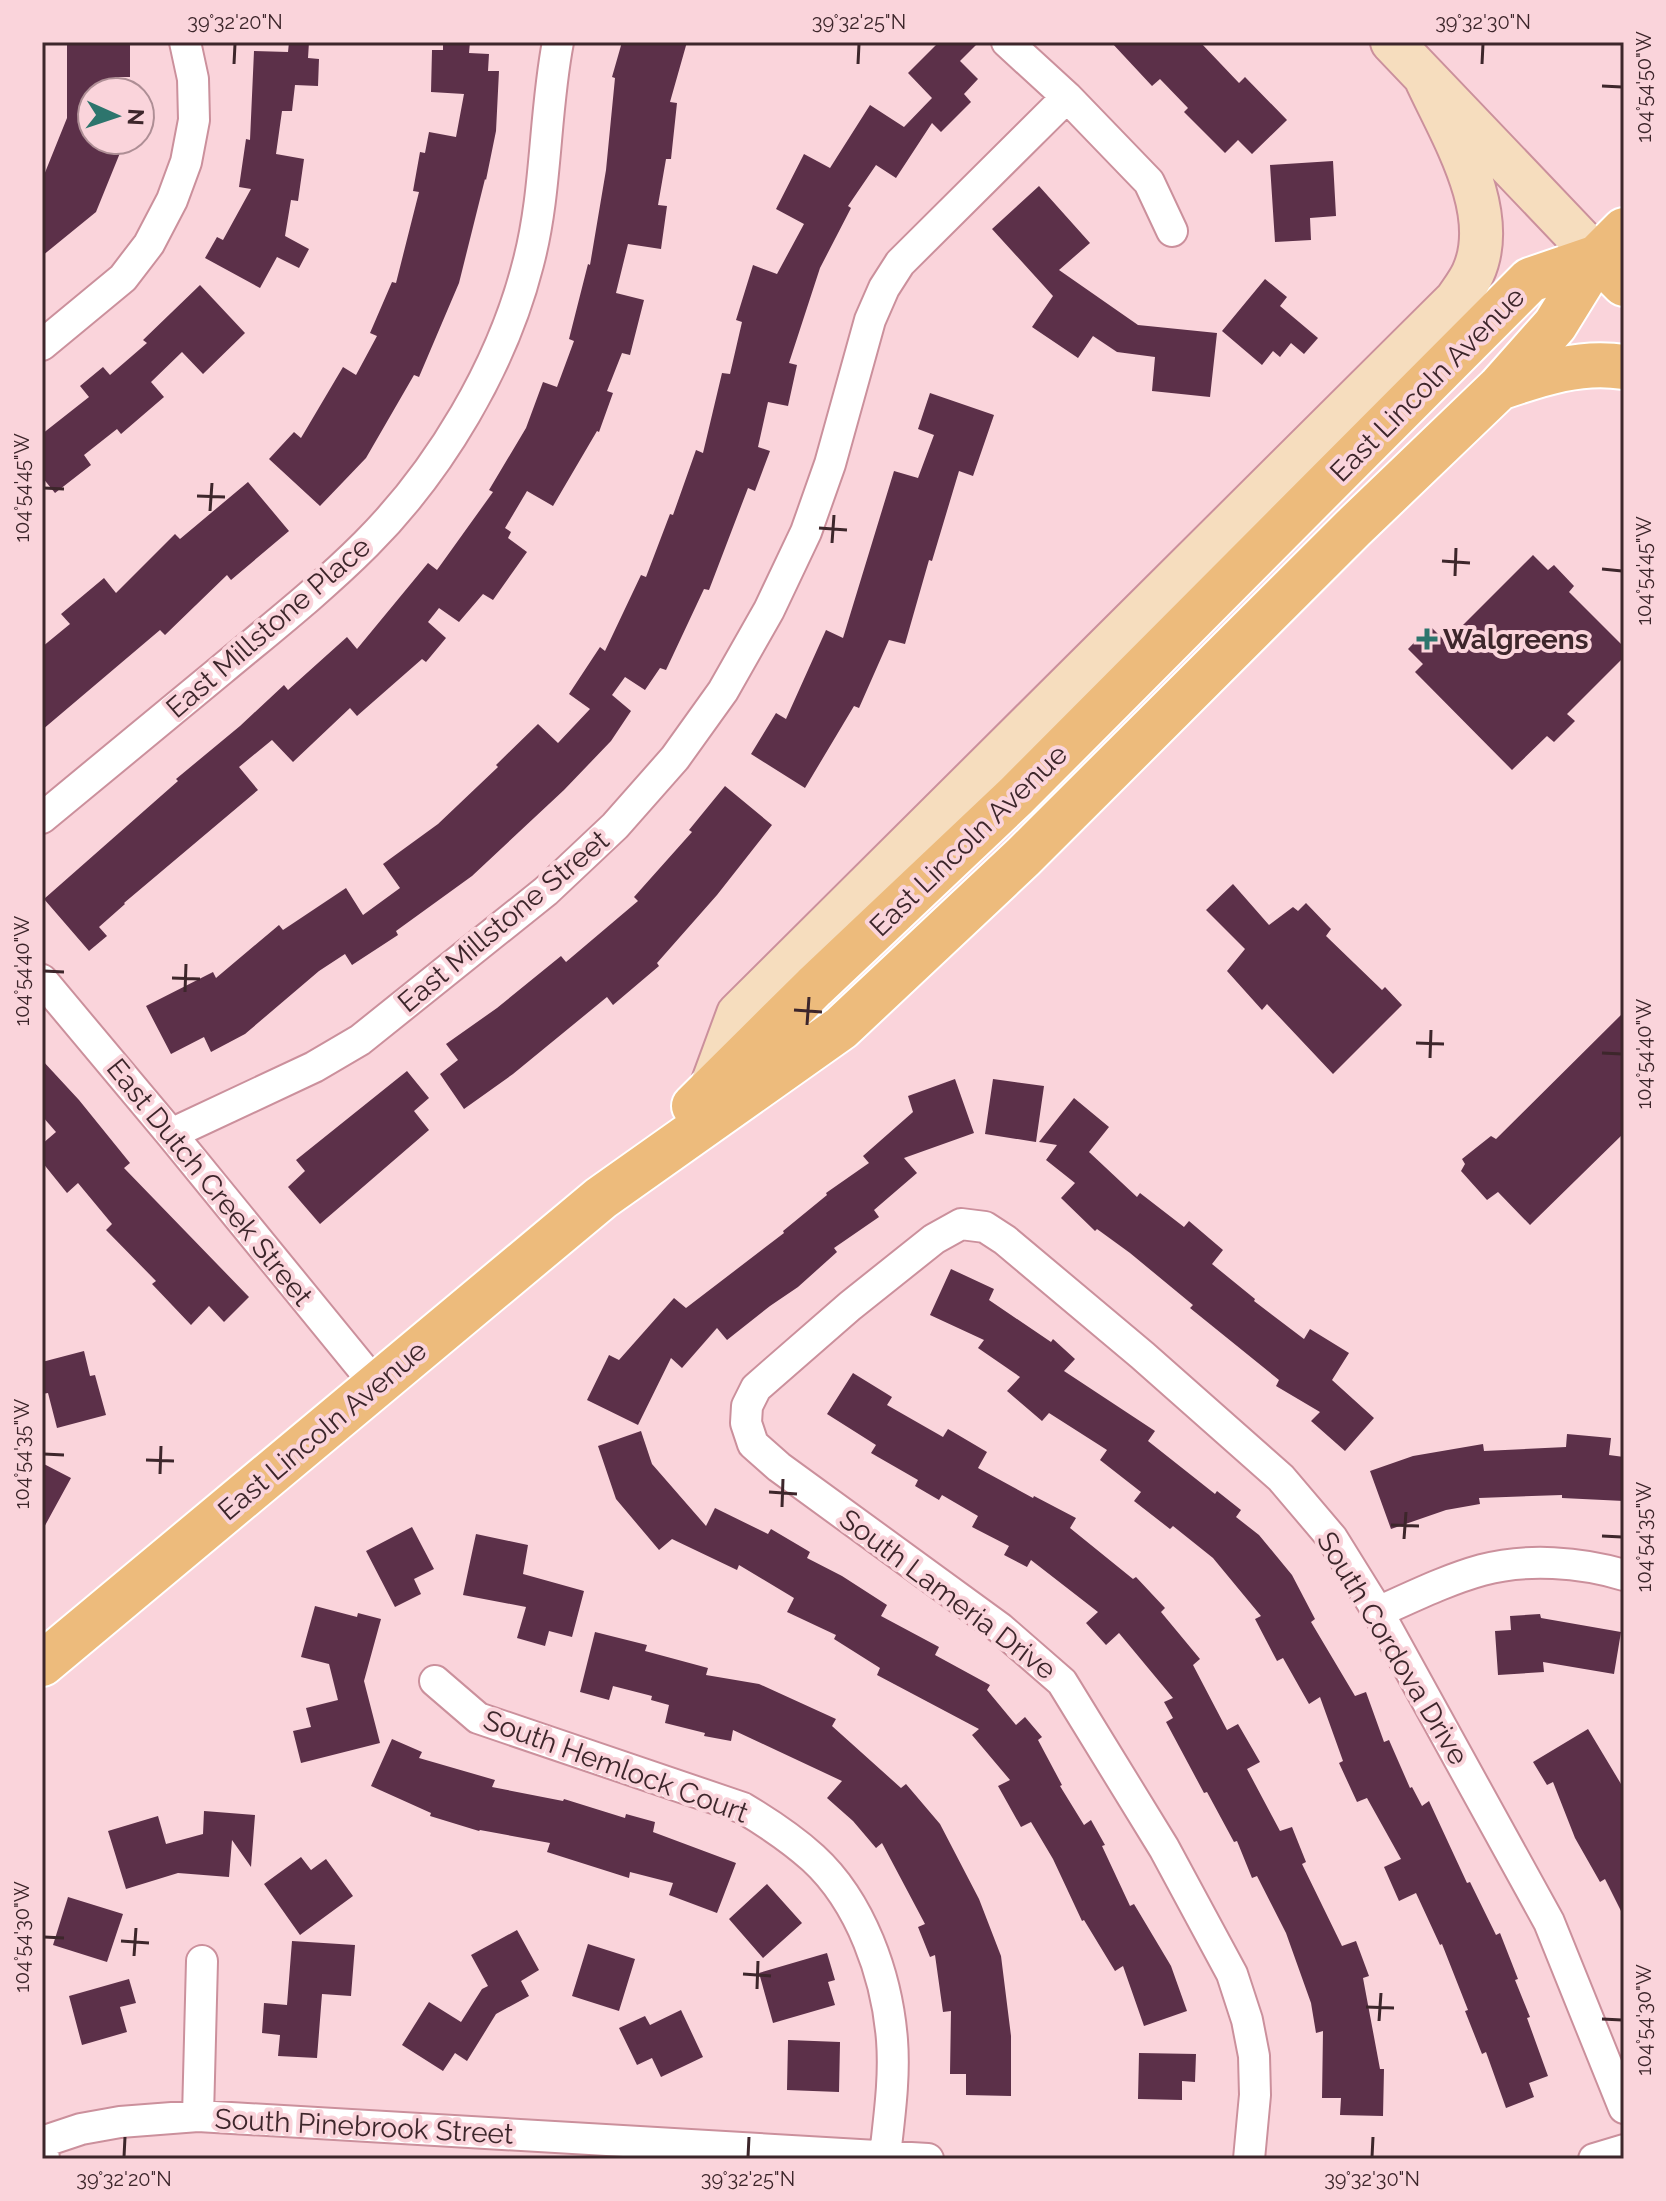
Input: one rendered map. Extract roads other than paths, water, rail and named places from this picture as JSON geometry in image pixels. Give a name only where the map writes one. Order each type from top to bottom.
[{"type":"main road","points":[[1392,42],[1615,257]]},
{"type":"main road","points":[[710,1090],[738,1014],[1456,300],[1473,273],[1480,252],[1479,206],[1471,176],[1425,77]]},
{"type":"main road","name":"East Lincoln Avenue","points":[[42,1664],[601,1198],[841,1028],[1023,857],[1353,528],[1499,388],[1615,257]]},
{"type":"main road","name":"East Lincoln Avenue","points":[[601,1198],[814,987],[1016,796],[1530,280],[1615,257]]},
{"type":"main road","points":[[1499,388],[1536,375],[1573,367],[1602,364],[1624,367]]},
{"type":"main road","points":[[1023,857],[1012,843],[1016,827],[1091,752],[1118,694]]},
{"type":"street","points":[[42,345],[123,278],[149,244],[172,200],[186,162],[194,120],[193,79],[185,42]]},
{"type":"street","name":"East Millstone Place","points":[[42,818],[318,590],[368,542],[409,496],[450,438],[480,386],[507,325],[529,263],[558,42]]},
{"type":"street","points":[[1007,42],[1067,97],[1149,182],[1172,231]]},
{"type":"street","name":"East Millstone Street","points":[[171,1134],[314,1067],[360,1040],[546,891],[615,826],[675,758],[731,677],[769,610],[806,532],[830,464],[870,320],[884,288],[900,263],[1067,97]]},
{"type":"street","name":"East Dutch Creek Street","points":[[42,980],[376,1385]]},
{"type":"street","name":"South Cordova Drive","points":[[850,1306],[934,1239],[961,1224],[985,1227],[1005,1240],[1131,1345],[1281,1478],[1332,1538],[1378,1612],[1549,1922],[1624,2108]]},
{"type":"street","name":"South Lameria Drive","points":[[850,1306],[756,1388],[746,1414],[753,1444],[779,1467],[1000,1628],[1062,1682],[1164,1848],[1232,1974],[1247,2020],[1254,2056],[1255,2095],[1249,2159]]},
{"type":"street","points":[[1378,1612],[1446,1582],[1485,1569],[1527,1563],[1571,1565],[1624,1575]]},
{"type":"street","name":"South Hemlock Court","points":[[435,1681],[478,1718],[743,1808],[781,1831],[815,1860],[846,1897],[870,1946],[884,1992],[892,2040],[885,2156]]},
{"type":"street","points":[[198,2116],[202,1961]]},
{"type":"street","name":"South Pinebrook Street","points":[[42,2142],[81,2129],[120,2122],[198,2116],[928,2159]]},
{"type":"street","points":[[42,2142],[44,2159]]},
{"type":"street","points":[[1594,2159],[1624,2150]]},
{"type":"place","name":"Walgreens","points":[[1427,639]]}]
